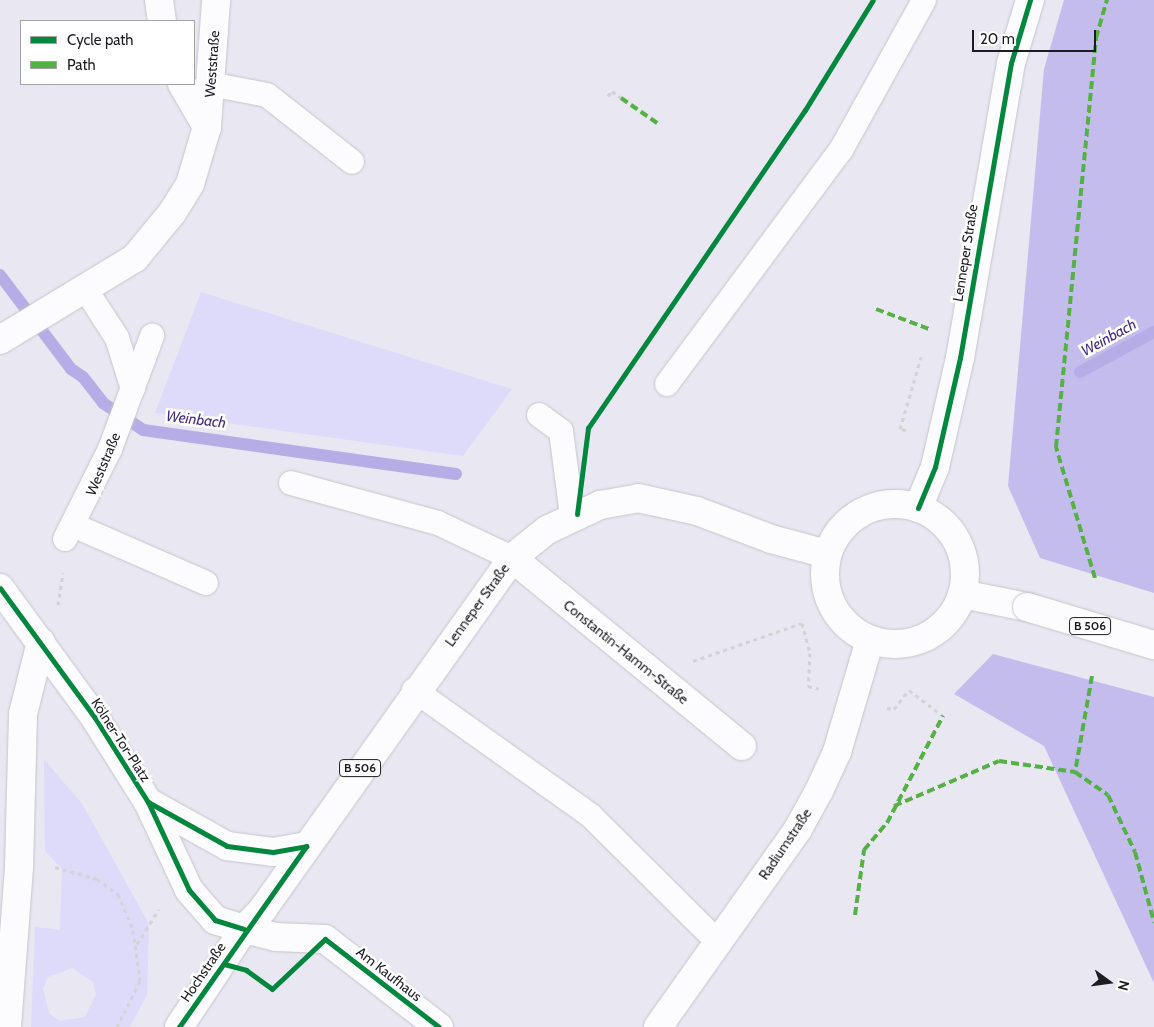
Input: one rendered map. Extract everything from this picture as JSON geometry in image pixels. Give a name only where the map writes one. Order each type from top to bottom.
[{"type":"street","points":[[159,0],[162,20]]},
{"type":"street","name":"Weststraße","points":[[6,336],[86,290],[135,258],[150,243],[190,184],[207,127],[216,0]]},
{"type":"street","name":"Lenneper Straße","points":[[918,508],[934,467],[960,358],[1011,63],[1030,0]]},
{"type":"street","points":[[183,85],[207,127]]},
{"type":"street","name":"Lenneper Straße","points":[[244,929],[306,846],[414,690],[512,558],[572,516],[621,500],[655,500],[828,554]]},
{"type":"street","points":[[896,504],[918,508],[944,524],[957,542],[964,564],[962,594],[942,626],[926,637],[898,644],[870,640],[848,626],[832,605],[824,580],[828,554],[843,528],[874,507],[896,504]]},
{"type":"street","name":"Constantin-Hamm-Straße","points":[[512,558],[742,746]]},
{"type":"street","name":"Kölner-Tor-Platz","points":[[0,588],[41,642],[148,802],[176,869],[197,900],[215,920],[244,929]]},
{"type":"street","name":"B 506","points":[[962,594],[1027,607],[1154,645]]},
{"type":"street","name":"Radiumstraße","points":[[662,1026],[717,942],[798,830],[837,752],[870,640]]},
{"type":"street","points":[[7,1027],[19,858],[23,714],[41,642]]},
{"type":"street","name":"Kölner-Tor-Platz","points":[[148,802],[227,846],[273,852],[306,846]]},
{"type":"street","name":"Hochstraße","points":[[179,1027],[244,929]]},
{"type":"street","name":"Am Kaufhaus","points":[[244,929],[276,937],[325,939],[439,1027]]},
{"type":"lane","points":[[667,384],[840,150],[924,0]]},
{"type":"lane","points":[[210,84],[267,95],[352,162]]},
{"type":"lane","points":[[86,290],[117,338],[133,389]]},
{"type":"lane","name":"Weststraße","points":[[69,532],[110,449],[152,336]]},
{"type":"lane","points":[[539,415],[561,432],[572,516]]},
{"type":"lane","points":[[291,483],[438,523],[512,558]]},
{"type":"lane","points":[[69,532],[206,583]]},
{"type":"lane","points":[[414,690],[590,816],[717,942]]},
{"type":"path","points":[[608,96],[612,91],[621,98]]},
{"type":"path","points":[[41,642],[61,598],[69,532]]},
{"type":"path","points":[[654,674],[802,623],[810,653],[808,686],[854,698]]},
{"type":"path","points":[[918,697],[943,716]]},
{"type":"path","points":[[19,858],[97,879],[118,894],[136,945],[140,982],[117,1027]]},
{"type":"path","points":[[136,945],[163,904]]},
{"type":"shaded area","points":[[1064,0],[1154,0],[1154,593],[1040,558],[1008,486],[1044,69]]},
{"type":"shaded area","points":[[201,292],[512,389],[463,456],[155,413]]},
{"type":"shaded area","points":[[993,654],[1154,697],[1154,983],[1044,746],[954,694]]},
{"type":"shaded area","points":[[44,759],[83,805],[149,924],[147,995],[130,1027],[31,1027],[35,927],[60,930],[62,869],[45,851]],"holes":[[[72,968],[93,982],[96,995],[85,1017],[60,1021],[49,1013],[43,989],[48,977]]]},
{"type":"waterway","name":"Weinbach","points":[[0,275],[71,369],[83,377],[103,403],[143,430],[456,474]]},
{"type":"waterway","name":"Weinbach","points":[[1080,372],[1154,332]]},
{"type":"marked path","points":[[1095,578],[1056,447],[1096,38],[1107,0]]},
{"type":"marked path","points":[[621,98],[660,125]]},
{"type":"marked path","points":[[876,309],[929,329]]},
{"type":"marked path","points":[[1092,676],[1075,772],[1108,795],[1135,852],[1154,922]]},
{"type":"marked path","points":[[855,915],[864,850],[887,823],[943,716]]},
{"type":"marked path","points":[[894,806],[999,761],[1075,772]]},
{"type":"cycle path","points":[[577,514],[588,428],[805,110],[873,0]]},
{"type":"cycle path","points":[[918,508],[935,467],[960,358],[1011,63],[1030,0]]},
{"type":"cycle path","points":[[0,588],[95,718],[148,802],[189,890],[215,920],[244,929]]},
{"type":"cycle path","points":[[148,802],[227,846],[273,852],[306,846]]},
{"type":"cycle path","points":[[179,1027],[306,846]]},
{"type":"cycle path","points":[[224,964],[246,970],[272,989],[325,939],[439,1027]]}]
